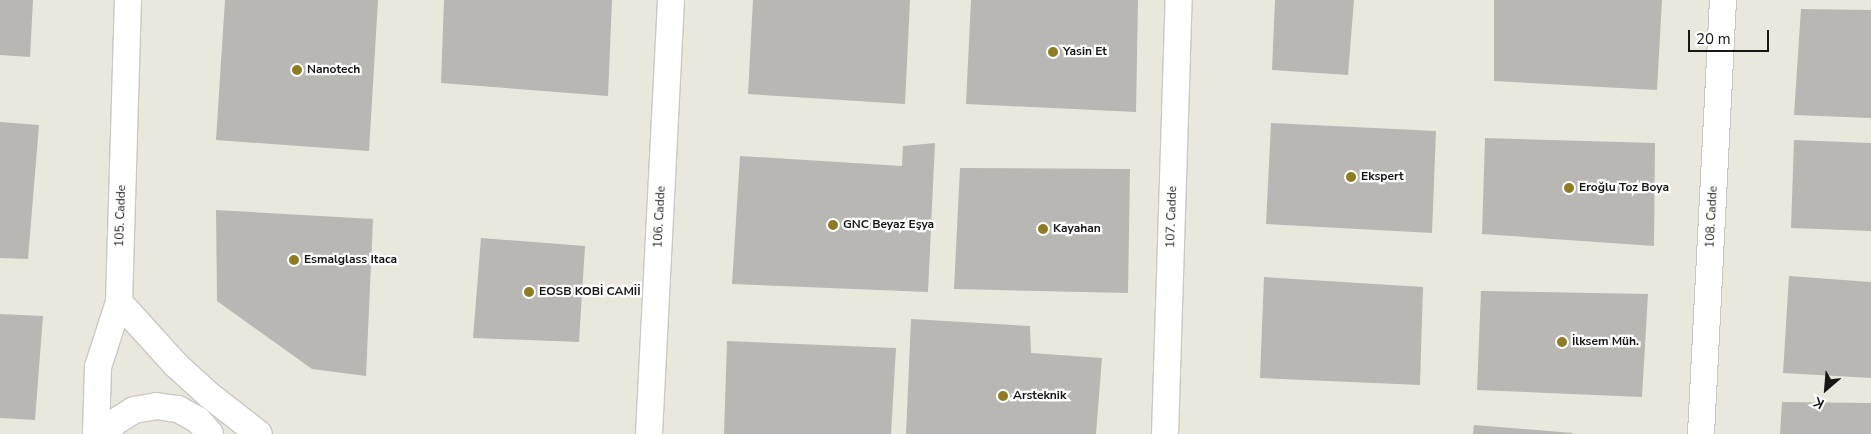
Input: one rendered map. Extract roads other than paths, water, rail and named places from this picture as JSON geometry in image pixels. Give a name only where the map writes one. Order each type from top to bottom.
[{"type":"street","name":"105. Cadde","points":[[96,434],[98,368],[119,302],[128,0]]},
{"type":"street","name":"106. Cadde","points":[[648,434],[671,0]]},
{"type":"street","name":"107. Cadde","points":[[1164,434],[1179,0]]},
{"type":"street","name":"108. Cadde","points":[[1701,434],[1722,0]]},
{"type":"street","points":[[119,302],[175,364],[208,395],[259,434]]},
{"type":"street","points":[[106,434],[115,422],[134,410],[156,406],[178,409],[204,427],[208,395]]},
{"type":"place","name":"Yasin Et","points":[[1053,52]]},
{"type":"place","name":"Nanotech","points":[[297,70]]},
{"type":"place","name":"Ekspert","points":[[1351,177]]},
{"type":"place","name":"Eroğlu Toz Boya","points":[[1569,188]]},
{"type":"place","name":"GNC Beyaz Eşya","points":[[833,225]]},
{"type":"place","name":"Kayahan","points":[[1043,229]]},
{"type":"place","name":"Esmalglass Itaca","points":[[294,260]]},
{"type":"place","name":"EOSB KOBİ CAMİİ","points":[[529,292]]},
{"type":"place","name":"İlksem Müh.","points":[[1562,342]]},
{"type":"place","name":"Arsteknik","points":[[1003,396]]}]
